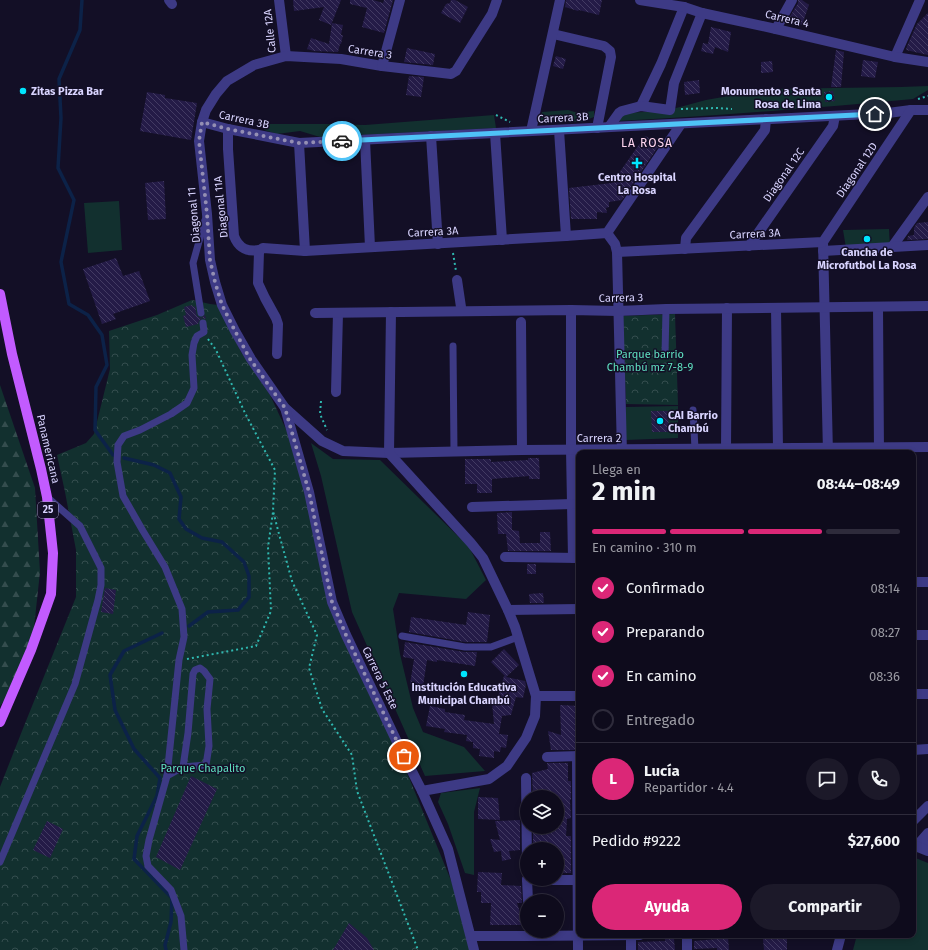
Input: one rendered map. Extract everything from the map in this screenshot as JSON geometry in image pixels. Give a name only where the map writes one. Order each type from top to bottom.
[{"type":"main road","name":"Panamericana","points":[[0,294],[12,354],[47,497],[54,553],[51,594],[31,650],[0,722]]},
{"type":"street","name":"Calle 12A","points":[[202,122],[206,110],[216,94],[227,81],[254,65],[286,56],[278,0]]},
{"type":"street","points":[[382,66],[400,0]]},
{"type":"street","name":"Carrera 3","points":[[286,56],[341,59],[382,66],[450,74],[456,71],[492,14],[497,0]]},
{"type":"street","points":[[532,131],[560,0]]},
{"type":"street","name":"Carrera 4","points":[[641,0],[684,7],[702,13],[895,57],[928,62]]},
{"type":"street","points":[[776,29],[792,0]]},
{"type":"street","points":[[895,57],[919,0]]},
{"type":"street","points":[[641,106],[661,64],[684,7]]},
{"type":"street","points":[[609,127],[622,111],[641,106],[670,110],[674,83],[702,13]]},
{"type":"street","points":[[552,34],[604,46],[610,51],[611,57],[597,128]]},
{"type":"street","name":"Diagonal 12D","points":[[823,246],[911,110]]},
{"type":"street","name":"Carrera 3B","points":[[202,122],[228,129],[299,143],[928,110]]},
{"type":"street","name":"Diagonal 12C","points":[[749,246],[833,126],[835,116]]},
{"type":"street","points":[[685,249],[686,238],[765,130],[766,119]]},
{"type":"street","name":"Diagonal 11","points":[[202,122],[199,141],[207,214],[210,260],[215,282],[222,305],[250,359],[285,408]]},
{"type":"street","points":[[622,450],[617,252],[615,244],[607,233],[681,124]]},
{"type":"street","name":"Diagonal 11A","points":[[228,129],[228,149],[235,240],[240,246],[251,251],[260,250]]},
{"type":"street","points":[[559,130],[566,236]]},
{"type":"street","points":[[495,133],[502,240]]},
{"type":"street","points":[[431,136],[438,244]]},
{"type":"street","points":[[365,140],[370,248]]},
{"type":"street","points":[[299,143],[305,251]]},
{"type":"street","points":[[892,247],[928,197]]},
{"type":"street","name":"Carrera 3A","points":[[260,250],[264,248],[305,251],[370,248],[607,233]]},
{"type":"street","name":"Carrera 3A","points":[[617,252],[749,246],[892,247],[928,245]]},
{"type":"street","points":[[823,246],[828,450]]},
{"type":"street","points":[[260,250],[258,284],[278,324],[277,354]]},
{"type":"street","points":[[457,280],[461,307]]},
{"type":"street","points":[[878,306],[878,450]]},
{"type":"street","name":"Carrera 3","points":[[315,313],[571,310],[618,311],[727,308],[928,306]]},
{"type":"street","points":[[726,449],[727,308]]},
{"type":"street","points":[[776,308],[778,450]]},
{"type":"street","points":[[505,557],[576,558],[572,504],[571,310]]},
{"type":"street","points":[[391,312],[389,453],[483,558],[508,610],[536,696],[535,716],[526,738],[507,766],[488,779],[422,791]]},
{"type":"street","points":[[336,392],[338,313]]},
{"type":"street","points":[[521,322],[522,450]]},
{"type":"street","name":"Carrera 2","points":[[285,408],[322,442],[343,451],[389,453],[576,450]]},
{"type":"street","name":"Carrera 5 Este","points":[[285,408],[309,492],[332,602],[349,642],[422,791],[448,849],[474,950]]},
{"type":"street","name":"Carrera 2","points":[[828,450],[878,450],[928,447]]},
{"type":"street","name":"Carrera 2","points":[[686,450],[752,450]]},
{"type":"street","points":[[472,507],[572,504]]},
{"type":"street","points":[[916,582],[928,582]]},
{"type":"street","points":[[508,610],[576,609]]},
{"type":"street","points":[[916,635],[928,635]]},
{"type":"street","points":[[916,694],[928,694]]},
{"type":"street","points":[[536,696],[576,696]]},
{"type":"street","points":[[916,750],[928,749]]},
{"type":"street","points":[[547,757],[576,756]]},
{"type":"street","points":[[526,778],[527,842]]},
{"type":"street","points":[[916,818],[928,806]]},
{"type":"street","points":[[928,833],[922,841],[928,845]]},
{"type":"street","points":[[916,846],[928,851]]},
{"type":"street","points":[[564,879],[576,878]]},
{"type":"street","points":[[471,936],[520,934]]},
{"type":"street","points":[[564,935],[576,936]]},
{"type":"street","points":[[578,938],[578,950]]},
{"type":"street","points":[[632,938],[632,950]]},
{"type":"street","points":[[687,938],[688,950]]},
{"type":"street","points":[[837,950],[841,938]]},
{"type":"lane","points":[[202,313],[193,263],[207,214]]},
{"type":"lane","points":[[665,354],[666,309]]},
{"type":"lane","points":[[184,950],[181,916],[171,890],[148,866],[146,856],[167,776],[179,660],[184,637],[182,609],[165,567],[142,531],[123,496],[117,462],[118,445],[124,436],[140,430],[171,414],[187,402],[194,388],[192,356],[194,343],[197,336],[204,332],[203,323]]},
{"type":"lane","points":[[453,346],[454,452]]},
{"type":"lane","points":[[693,410],[695,449]]},
{"type":"lane","points":[[0,862],[75,684],[101,585],[101,568],[80,526],[47,497]]},
{"type":"lane","points":[[402,636],[465,648],[491,647],[518,637]]},
{"type":"lane","points":[[167,776],[183,767],[206,765],[209,746],[207,709],[210,679],[200,668],[193,674],[188,733],[183,767]]},
{"type":"path","points":[[453,252],[457,280]]},
{"type":"path","points":[[179,660],[256,646],[271,611],[268,547],[273,511],[275,470],[245,413],[216,350],[204,332]]},
{"type":"path","points":[[321,400],[320,414],[328,434]]},
{"type":"path","points":[[273,511],[292,581],[317,635],[309,668],[322,709],[352,755],[357,791],[418,950]]},
{"type":"green space","points":[[928,86],[928,90],[913,99],[765,112],[617,121],[623,113],[665,111],[706,100],[768,89]]},
{"type":"green space","points":[[568,110],[578,113],[594,111],[594,117],[581,122],[540,122],[542,112]]},
{"type":"green space","points":[[494,115],[496,128],[320,137],[300,131],[277,134],[264,130],[264,124],[365,125]]},
{"type":"green space","points":[[119,201],[122,250],[88,253],[84,203]]},
{"type":"green space","name":"Cancha de Microfutbol La Rosa","points":[[889,229],[890,247],[846,248],[843,230]]},
{"type":"green space","name":"Parque Chapalito","points":[[192,300],[218,305],[241,352],[270,395],[290,438],[342,631],[410,780],[452,883],[471,950],[0,950],[0,787],[76,597],[76,550],[57,455],[86,443],[94,434],[110,369],[109,331],[157,315]]},
{"type":"green space","name":"Parque barrio Chambú mz 7-8-9","points":[[675,314],[678,405],[626,404],[623,316]]},
{"type":"green space","points":[[0,385],[35,488],[40,572],[30,664],[0,706]]},
{"type":"green space","points":[[678,406],[678,438],[626,440],[626,407]]},
{"type":"green space","points":[[311,443],[333,459],[380,460],[469,547],[486,580],[466,599],[399,593],[393,609],[400,654],[413,708],[423,732],[464,747],[485,771],[425,776],[352,612],[321,476]]},
{"type":"green space","points":[[480,788],[474,812],[474,875],[465,873],[448,824],[438,802],[441,793]]},
{"type":"green space","points":[[916,858],[928,863],[928,950],[853,950],[856,938],[916,938]]},
{"type":"building","points":[[293,0],[341,0],[331,25],[319,20],[324,7],[294,11]]},
{"type":"building","points":[[350,0],[373,0],[383,3],[384,0],[393,0],[384,33],[362,27],[367,8],[350,4]]},
{"type":"building","points":[[451,0],[455,0],[468,7],[460,23],[441,13],[446,4],[450,3]]},
{"type":"building","points":[[566,0],[602,0],[599,15],[565,7]]},
{"type":"building","points":[[798,0],[802,0],[809,5],[802,25],[786,23],[798,3]]},
{"type":"building","points":[[928,13],[928,55],[906,50],[917,24]]},
{"type":"building","points":[[332,23],[343,25],[341,35],[343,35],[338,52],[314,51],[307,49],[311,38],[329,44]]},
{"type":"building","points":[[711,27],[731,32],[728,52],[715,47],[713,54],[701,51],[703,43],[708,44]]},
{"type":"building","points":[[407,48],[435,54],[433,65],[404,62]]},
{"type":"building","points":[[836,50],[844,52],[841,87],[831,87]]},
{"type":"building","points":[[556,56],[566,59],[563,69],[553,66]]},
{"type":"building","points":[[863,60],[878,62],[875,78],[861,76]]},
{"type":"building","points":[[772,61],[773,72],[761,73],[761,62]]},
{"type":"building","points":[[409,76],[424,77],[421,97],[406,95]]},
{"type":"building","points":[[699,80],[700,93],[685,95],[684,82]]},
{"type":"building","name":"Monumento a Santa Rosa de Lima","points":[[833,91],[835,101],[825,102],[824,92]]},
{"type":"building","points":[[147,92],[165,95],[165,98],[197,103],[191,140],[140,131]]},
{"type":"building","name":"Centro Hospital La Rosa","points":[[645,136],[660,144],[622,200],[609,202],[609,207],[606,208],[607,213],[597,212],[597,219],[571,219],[569,188],[612,183]]},
{"type":"building","points":[[164,181],[166,219],[148,220],[145,183]]},
{"type":"building","points":[[928,222],[928,239],[907,240],[908,236],[914,235],[914,228],[917,223]]},
{"type":"building","points":[[116,258],[123,276],[139,271],[150,301],[113,314],[116,319],[102,324],[83,269]]},
{"type":"building","points":[[192,305],[193,307],[195,306],[197,316],[201,318],[205,315],[206,319],[202,318],[198,324],[186,327],[183,316],[186,315],[184,307]]},
{"type":"building","name":"CAI Barrio Chambú","points":[[651,411],[668,411],[669,432],[652,432]]},
{"type":"building","points":[[528,458],[539,458],[540,479],[529,479],[529,476],[492,479],[492,493],[477,493],[477,484],[465,484],[465,459],[491,459],[491,462],[528,460]]},
{"type":"building","points":[[512,512],[512,530],[519,531],[520,543],[540,543],[540,532],[550,532],[551,551],[508,551],[506,534],[498,534],[497,513]]},
{"type":"building","points":[[527,564],[536,564],[536,574],[527,574]]},
{"type":"building","points":[[105,588],[116,590],[113,614],[101,612]]},
{"type":"building","points":[[543,593],[544,603],[530,603],[529,594]]},
{"type":"building","points":[[468,612],[490,615],[487,642],[465,642],[409,632],[411,617],[466,625]]},
{"type":"building","points":[[405,642],[464,652],[477,652],[475,666],[437,660],[437,662],[427,660],[423,686],[410,684],[414,659],[403,657]]},
{"type":"building","points":[[504,649],[519,665],[506,677],[525,681],[526,685],[523,698],[516,697],[511,715],[502,716],[499,734],[508,735],[506,748],[501,747],[500,752],[494,751],[494,758],[479,756],[480,749],[473,748],[473,742],[466,741],[467,735],[444,732],[445,729],[426,726],[430,706],[445,709],[445,712],[465,715],[464,720],[494,724],[492,703],[497,701],[505,676],[491,662]]},
{"type":"building","points":[[560,705],[576,706],[576,750],[551,750],[548,731],[561,735]]},
{"type":"building","points":[[547,763],[568,763],[568,781],[571,781],[571,818],[567,819],[566,836],[571,836],[571,873],[564,873],[564,842],[533,842],[533,834],[564,834],[564,790],[533,790],[532,773],[548,769]]},
{"type":"building","points":[[191,776],[217,789],[180,870],[156,857]]},
{"type":"building","points":[[478,797],[498,798],[500,820],[478,819]]},
{"type":"building","points":[[520,820],[520,850],[509,851],[511,859],[502,861],[501,851],[494,852],[490,839],[500,840],[495,821]]},
{"type":"building","points":[[47,821],[63,829],[50,858],[33,850]]},
{"type":"building","points":[[478,872],[502,873],[501,885],[521,886],[520,903],[517,903],[520,912],[520,925],[490,925],[491,903],[481,903],[481,892],[477,892]]},
{"type":"building","points":[[349,923],[367,938],[374,950],[333,950]]},
{"type":"building","points":[[728,938],[729,950],[717,950],[717,948],[694,949],[694,941]]},
{"type":"building","points":[[787,938],[787,950],[764,950],[763,939]]},
{"type":"building","points":[[665,939],[674,939],[675,950],[638,950],[638,942],[665,941]]},
{"type":"waterway","points":[[82,0],[80,30],[59,79],[61,118],[58,168],[74,200],[61,262],[69,304],[88,315],[102,335],[107,365],[96,387],[95,430],[113,455]]},
{"type":"waterway","points":[[124,458],[154,465],[170,473],[181,497],[179,519],[186,529],[202,538],[222,542],[244,562],[249,576],[249,597],[238,610],[208,612],[189,626]]},
{"type":"waterway","points":[[162,633],[124,651],[110,675],[115,710],[134,749],[160,778],[157,796],[137,836],[134,859],[172,898],[171,922],[165,945],[166,950]]},
{"type":"way so far","points":[[342,141],[299,143],[228,129],[202,122],[199,141],[206,203],[210,260],[222,305],[235,331],[250,359],[285,408],[309,492],[332,602],[346,635],[404,756]]},
{"type":"place","name":"Zitas Pizza Bar","points":[[23,91]]},
{"type":"place","name":"Monumento a Santa Rosa de Lima","points":[[829,97]]},
{"type":"place","name":"Centro Hospital La Rosa","points":[[637,163]]},
{"type":"place","name":"Cancha de Microfutbol La Rosa","points":[[867,239]]},
{"type":"place","name":"CAI Barrio Chambú","points":[[660,421]]},
{"type":"place","name":"Institución Educativa Municipal Chambú","points":[[464,674]]},
{"type":"district","name":"LA ROSA","points":[[647,143]]},
{"type":"route","points":[[342,141],[875,114]]}]
